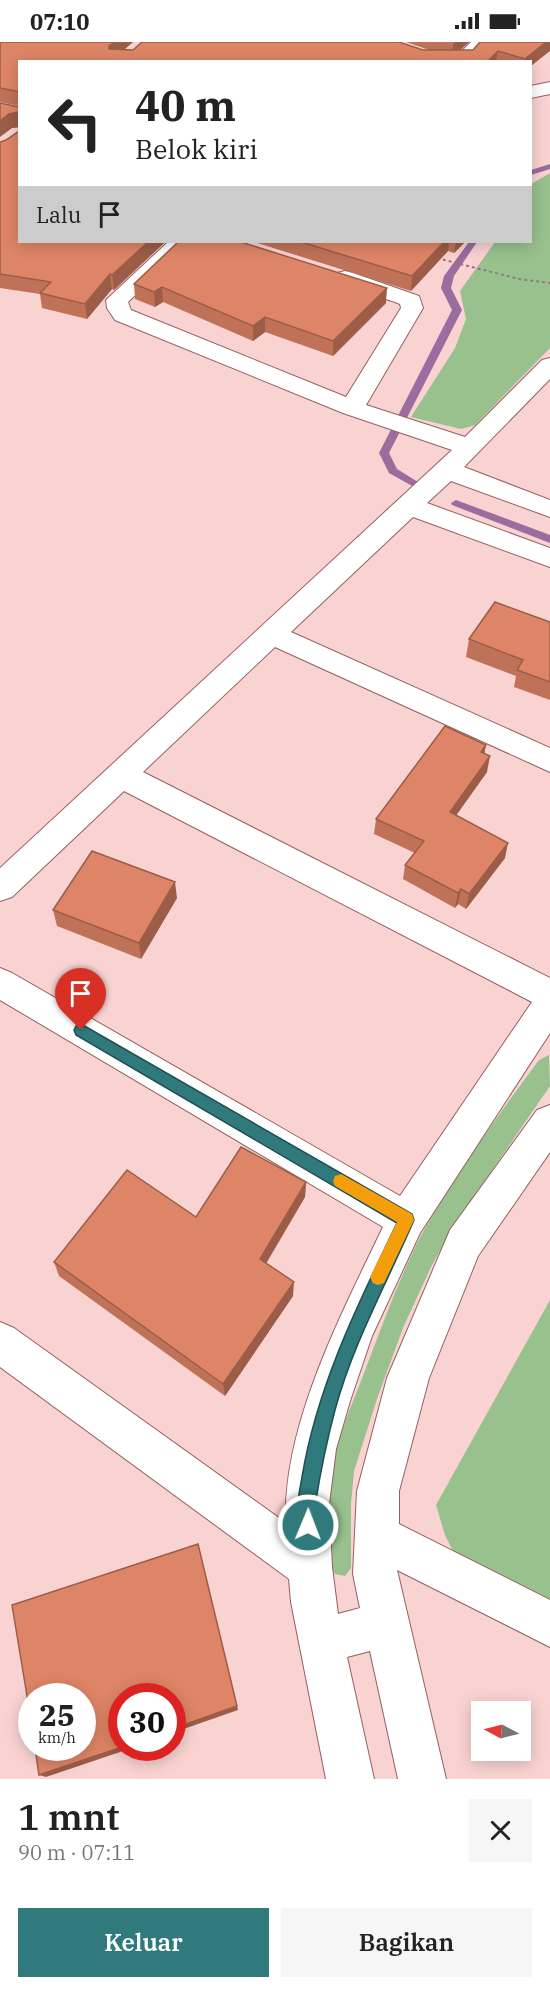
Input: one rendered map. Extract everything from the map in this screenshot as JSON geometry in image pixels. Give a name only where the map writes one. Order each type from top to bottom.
[{"type":"street","points":[[462,60],[481,42]]},
{"type":"street","points":[[179,243],[117,300],[118,308],[123,315],[361,411],[469,447]]},
{"type":"street","points":[[327,273],[411,301],[412,308],[361,411]]},
{"type":"street","points":[[0,888],[410,506],[550,365]]},
{"type":"street","points":[[447,470],[550,509]]},
{"type":"street","points":[[410,506],[550,558]]},
{"type":"street","points":[[273,635],[550,761]]},
{"type":"street","points":[[121,775],[547,1013],[406,1220],[354,1331],[321,1430],[307,1504],[310,1567],[314,1602],[350,1779]]},
{"type":"street","points":[[0,983],[406,1220]]},
{"type":"street","points":[[422,1779],[375,1574],[378,1491],[408,1378],[450,1273],[464,1243],[550,1122]]},
{"type":"street","points":[[0,1342],[310,1567]]},
{"type":"street","points":[[375,1535],[550,1624]]},
{"type":"street","points":[[322,1641],[385,1624]]},
{"type":"path","points":[[427,255],[471,267],[550,283]]},
{"type":"green space","points":[[550,173],[550,348],[475,425],[461,429],[411,417],[455,348],[466,319],[460,291],[494,243],[532,243],[532,183]]},
{"type":"green space","points":[[549,1055],[550,1086],[453,1227],[431,1267],[403,1328],[354,1471],[351,1504],[351,1568],[345,1576],[335,1574],[326,1550],[325,1537],[333,1459],[344,1423],[395,1294],[422,1233],[458,1174],[539,1060]]},
{"type":"green space","points":[[550,1300],[550,1641],[480,1606],[445,1535],[436,1505]]},
{"type":"building","points":[[0,42],[115,42],[109,46],[109,49],[133,50],[142,42],[399,42],[423,50],[473,50],[480,42],[546,42],[525,59],[498,51],[489,60],[18,60],[18,92],[0,88]]},
{"type":"building","points":[[0,103],[18,107],[18,112],[9,114],[0,121]]},
{"type":"building","points":[[18,132],[18,243],[147,243],[112,275],[110,274],[85,304],[40,293],[51,282],[0,274],[0,142]]},
{"type":"building","points":[[177,243],[244,243],[387,288],[333,341],[265,317],[253,326],[162,287],[154,292],[134,284]]},
{"type":"building","points":[[304,243],[443,243],[412,276]]},
{"type":"building","points":[[495,602],[550,622],[550,682],[517,670],[523,660],[469,639]]},
{"type":"building","points":[[445,726],[486,745],[481,752],[490,756],[450,812],[508,843],[469,894],[461,889],[458,893],[405,865],[424,841],[376,819]]},
{"type":"building","points":[[92,851],[175,882],[139,943],[53,910]]},
{"type":"building","points":[[241,1147],[306,1182],[260,1259],[294,1282],[223,1384],[54,1262],[127,1170],[196,1217]]},
{"type":"building","points":[[198,1544],[237,1706],[186,1724],[186,1683],[108,1683],[108,1752],[96,1756],[96,1683],[25,1683],[12,1605]]},
{"type":"building","points":[[37,1761],[80,1761],[39,1775]]},
{"type":"waterway","points":[[532,173],[550,166]]},
{"type":"waterway","points":[[414,484],[393,471],[384,453],[457,310],[446,288],[449,276],[472,243]]},
{"type":"waterway","points":[[456,503],[550,539]]},
{"type":"slow traffic","points":[[341,1181],[406,1220],[378,1277]]},
{"type":"route","points":[[81,1030],[406,1220],[354,1331],[329,1401],[315,1449],[307,1504],[308,1525]]}]
